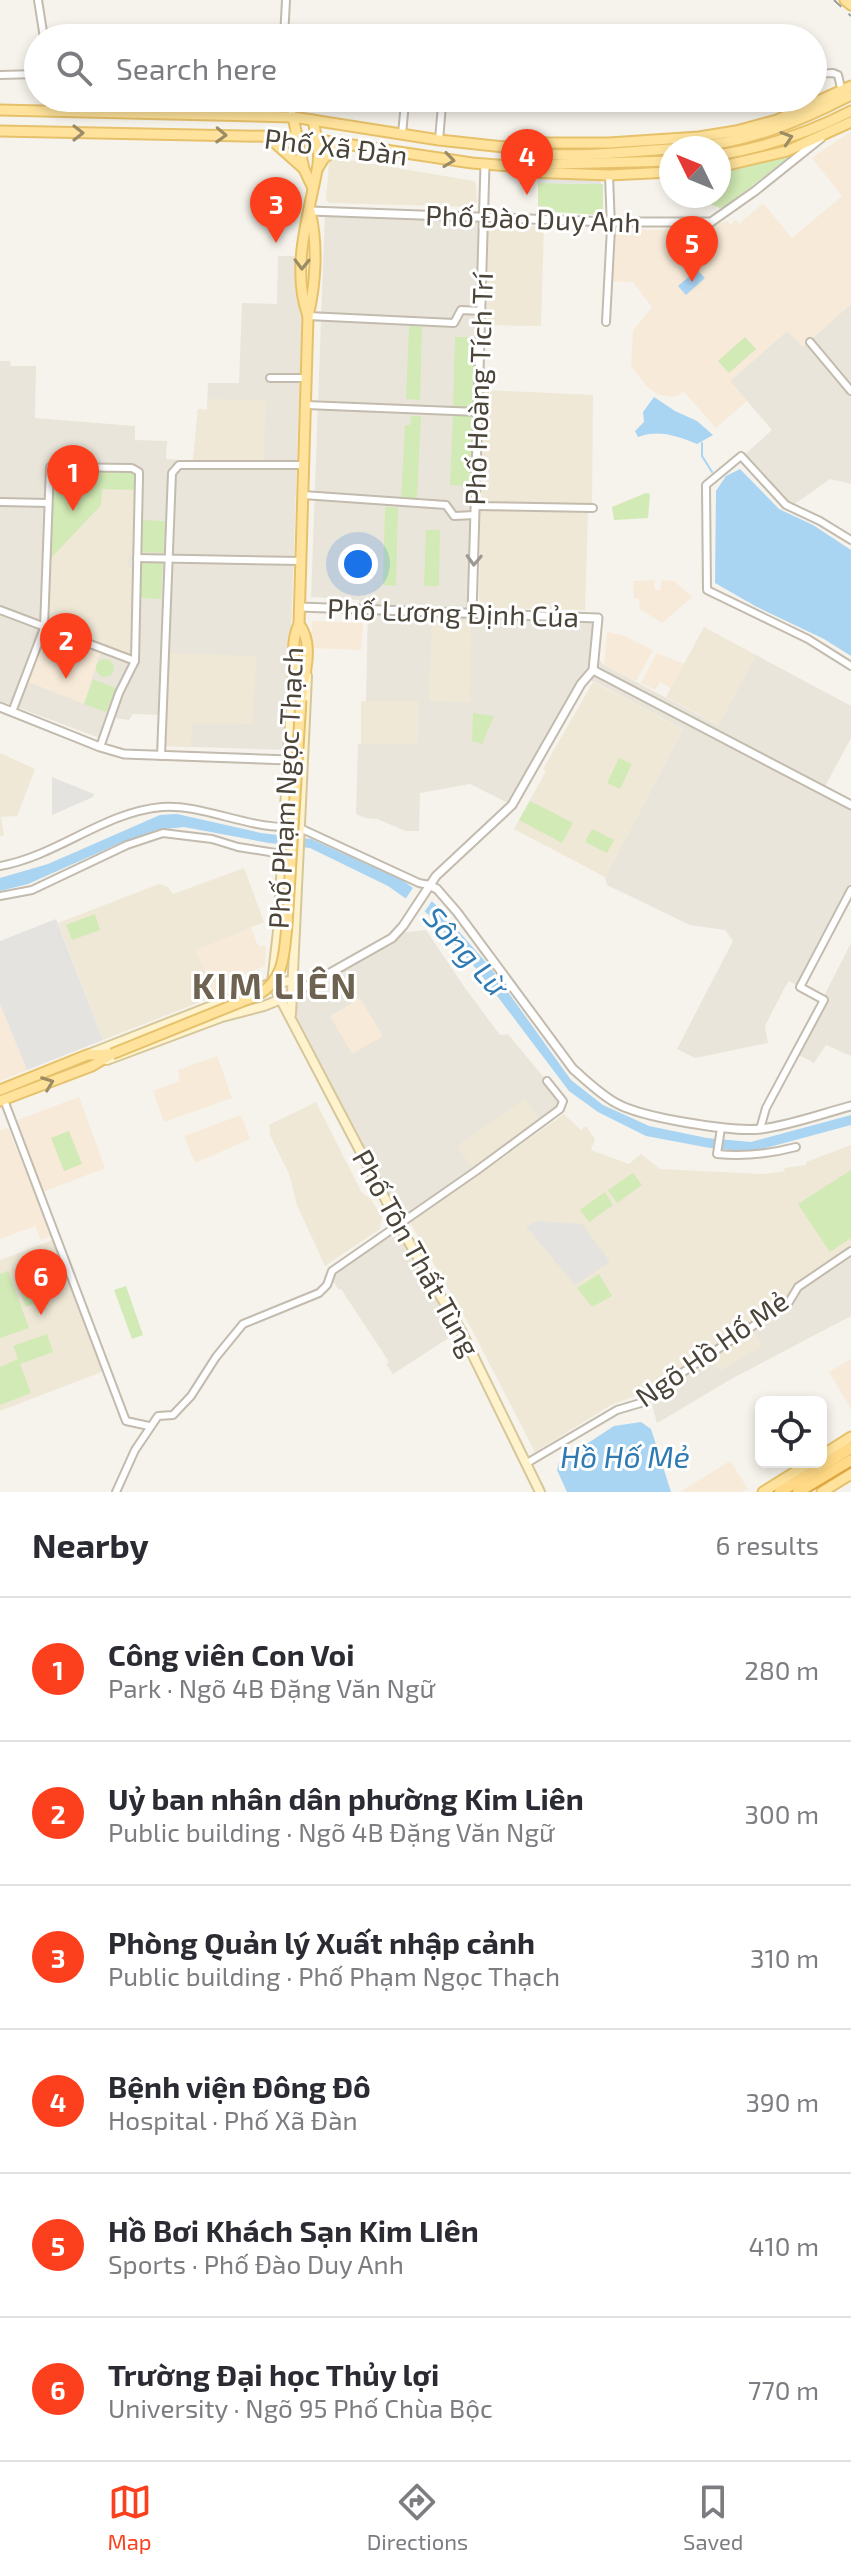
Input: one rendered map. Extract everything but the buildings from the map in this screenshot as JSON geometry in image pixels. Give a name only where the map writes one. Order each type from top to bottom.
[{"type":"highway","points":[[780,1492],[851,1448]]},
{"type":"highway","points":[[798,1492],[851,1460]]},
{"type":"main road","points":[[845,0],[851,5]]},
{"type":"main road","points":[[827,102],[847,92]]},
{"type":"main road","name":"Phố Xã Đàn","points":[[827,100],[847,92]]},
{"type":"main road","name":"Phố Xã Đàn","points":[[0,110],[24,111]]},
{"type":"main road","points":[[731,152],[785,140],[851,111]]},
{"type":"main road","name":"Phố Xã Đàn","points":[[52,112],[173,112],[293,117],[504,147],[527,143],[609,143],[699,137],[777,120],[797,112]]},
{"type":"main road","points":[[173,112],[174,134]]},
{"type":"main road","points":[[254,115],[257,112]]},
{"type":"main road","points":[[731,141],[780,127],[809,112]]},
{"type":"main road","name":"Phố Phạm Ngọc Thạch","points":[[293,117],[304,169],[312,186]]},
{"type":"main road","name":"Phố Phạm Ngọc Thạch","points":[[272,983],[285,827],[295,633],[300,607],[308,316],[301,297],[303,232],[318,169],[313,120]]},
{"type":"main road","points":[[731,164],[787,151],[851,122]]},
{"type":"main road","name":"Phố Xã Đàn","points":[[0,131],[299,137],[510,166],[528,172],[609,175],[659,173]]},
{"type":"main road","points":[[268,137],[304,169]]},
{"type":"main road","points":[[318,169],[324,158],[344,144]]},
{"type":"main road","points":[[504,147],[526,153],[607,154],[659,150]]},
{"type":"main road","points":[[510,166],[659,161]]},
{"type":"main road","name":"Phố Phạm Ngọc Thạch","points":[[291,995],[307,661],[307,634],[299,624]]},
{"type":"main road","points":[[294,661],[301,700]]},
{"type":"main road","points":[[92,1066],[112,1054],[258,995],[279,976],[284,959],[301,700],[307,661]]},
{"type":"main road","points":[[278,931],[296,931]]},
{"type":"main road","points":[[1,1097],[87,1055],[236,996],[272,983],[291,981]]},
{"type":"main road","points":[[272,983],[281,999]]},
{"type":"main road","points":[[1,1097],[291,995]]},
{"type":"main road","name":"Phố Tôn Thất Tùng","points":[[291,995],[291,1015]]},
{"type":"main road","points":[[236,996],[243,1011]]},
{"type":"main road","name":"Phố Tôn Thất Tùng","points":[[281,999],[399,1225],[461,1331],[540,1492]]},
{"type":"main road","points":[[87,1055],[112,1054]]},
{"type":"main road","points":[[827,1452],[851,1437]]},
{"type":"main road","points":[[763,1492],[801,1468]]},
{"type":"main road","points":[[822,1492],[851,1474]]},
{"type":"street","points":[[38,0],[42,24]]},
{"type":"street","points":[[285,24],[286,0]]},
{"type":"street","points":[[827,73],[838,75],[847,92]]},
{"type":"street","points":[[0,75],[24,74]]},
{"type":"street","points":[[292,112],[293,117]]},
{"type":"street","points":[[402,134],[404,112]]},
{"type":"street","points":[[439,140],[441,112]]},
{"type":"street","name":"Phố Đào Duy Anh","points":[[310,211],[611,222],[711,222],[823,137]]},
{"type":"street","name":"Phố Hoàng Tích Trí","points":[[472,614],[485,164]]},
{"type":"street","points":[[606,322],[611,222],[609,175]]},
{"type":"street","points":[[308,316],[454,323],[461,310],[482,311]]},
{"type":"street","points":[[810,342],[851,391]]},
{"type":"street","points":[[270,378],[306,378]]},
{"type":"street","points":[[306,405],[478,412]]},
{"type":"street","points":[[851,540],[786,505],[741,456],[706,485],[707,590],[808,639],[851,666]]},
{"type":"street","points":[[161,756],[172,473],[179,465],[303,465]]},
{"type":"street","points":[[12,712],[44,628],[50,467],[132,468],[139,472],[135,661],[119,693],[100,747]]},
{"type":"street","points":[[303,495],[446,505],[454,516],[475,511],[593,508]]},
{"type":"street","points":[[0,502],[48,503]]},
{"type":"street","points":[[137,558],[301,561]]},
{"type":"street","name":"Phố Lương Định Của","points":[[300,607],[598,618],[593,670],[851,805]]},
{"type":"street","points":[[0,610],[135,661]]},
{"type":"street","points":[[291,995],[392,938],[427,888],[512,805],[561,716],[593,670]]},
{"type":"street","points":[[0,707],[124,754],[289,760]]},
{"type":"street","points":[[0,866],[38,856],[101,826],[158,808],[178,807],[285,827]]},
{"type":"street","points":[[301,831],[419,883],[447,899],[573,1069],[617,1104],[720,1131],[760,1129],[851,1106]]},
{"type":"street","points":[[0,896],[32,890],[127,845],[163,833],[212,839],[282,854]]},
{"type":"street","points":[[760,1129],[766,1108],[824,1000],[800,987],[851,890]]},
{"type":"street","points":[[291,981],[305,986]]},
{"type":"street","points":[[116,1492],[149,1426],[158,1416],[173,1415],[191,1396],[216,1357],[243,1324],[319,1293],[327,1285],[332,1271],[560,1109],[563,1101],[547,1081]]},
{"type":"street","points":[[1,1097],[126,1421],[149,1426]]},
{"type":"street","points":[[720,1131],[717,1151],[743,1156],[796,1147]]},
{"type":"street","name":"Ngõ Hồ Hố Mẻ","points":[[527,1463],[617,1410],[644,1402],[653,1392],[789,1302],[798,1287],[851,1251]]},
{"type":"shaded area","points":[[851,131],[851,304],[802,346],[787,331],[730,381],[747,401],[716,428],[684,392],[673,397],[659,395],[647,387],[631,366],[633,331],[652,307],[633,282],[610,281],[611,235],[617,235],[618,227],[702,229],[727,221],[730,225],[736,220],[739,224],[763,203],[792,238],[842,196],[812,158]]},
{"type":"shaded area","points":[[332,157],[474,181],[477,202],[473,207],[329,203],[326,200]]},
{"type":"shaded area","points":[[538,178],[601,179],[601,184],[538,183]]},
{"type":"shaded area","points":[[325,211],[484,216],[472,613],[598,618],[596,657],[604,665],[718,725],[756,655],[851,706],[851,738],[823,790],[851,805],[851,890],[800,987],[789,981],[784,989],[765,1026],[768,1043],[695,1058],[677,1049],[733,941],[725,930],[690,925],[607,885],[605,877],[683,729],[587,678],[512,805],[470,784],[420,793],[419,831],[406,831],[356,814],[358,744],[417,744],[418,702],[366,701],[368,610],[359,609],[359,600],[311,597]]},
{"type":"shaded area","points":[[494,225],[544,226],[541,326],[487,325],[488,232]]},
{"type":"shaded area","points":[[278,256],[304,256],[287,750],[163,746],[164,715],[133,714],[129,720],[107,717],[100,738],[0,701],[0,361],[10,361],[11,366],[36,366],[35,418],[135,426],[135,440],[167,441],[166,459],[193,461],[198,409],[207,410],[208,383],[239,383],[242,303],[277,304]]},
{"type":"shaded area","points":[[851,304],[851,484],[830,479],[792,506],[778,497],[742,457],[772,430],[730,381],[788,330],[803,346]]},
{"type":"shaded area","points":[[484,390],[593,395],[592,507],[481,505]]},
{"type":"shaded area","points":[[208,399],[266,400],[263,462],[193,461],[198,409],[207,410]]},
{"type":"shaded area","points":[[102,489],[135,490],[134,549],[129,554],[128,566],[133,569],[131,649],[125,654],[50,628],[47,621],[49,560],[101,505]]},
{"type":"shaded area","points":[[480,510],[588,512],[585,610],[479,608]]},
{"type":"shaded area","points":[[654,580],[655,590],[661,590],[661,580],[674,581],[692,597],[662,623],[640,609],[639,599],[634,598],[633,581]]},
{"type":"shaded area","points":[[432,620],[471,621],[470,702],[429,701]]},
{"type":"shaded area","points":[[312,621],[363,623],[361,650],[311,648]]},
{"type":"shaded area","points":[[704,627],[756,655],[719,725],[666,697]]},
{"type":"shaded area","points":[[607,632],[622,635],[653,650],[636,681],[604,665]]},
{"type":"shaded area","points":[[47,633],[100,653],[84,704],[28,682]]},
{"type":"shaded area","points":[[167,653],[256,656],[253,724],[192,723],[191,747],[163,746]]},
{"type":"shaded area","points":[[657,653],[684,664],[671,688],[660,682],[655,690],[641,683]]},
{"type":"shaded area","points":[[593,682],[683,729],[605,877],[514,829],[546,771],[543,769]]},
{"type":"shaded area","points":[[361,701],[418,701],[417,744],[361,744]]},
{"type":"shaded area","points":[[0,753],[35,769],[17,816],[1,817],[4,835],[0,836]]},
{"type":"shaded area","points":[[52,777],[94,794],[93,797],[52,815]]},
{"type":"shaded area","points":[[244,868],[264,922],[196,950],[213,997],[103,1040],[58,923],[159,884],[168,887],[173,894]]},
{"type":"shaded area","points":[[56,919],[103,1040],[27,1070],[0,1004],[0,941]]},
{"type":"shaded area","points":[[251,927],[258,946],[266,946],[265,966],[243,975],[247,983],[213,997],[195,950]]},
{"type":"shaded area","points":[[426,930],[500,1035],[508,1034],[563,1101],[560,1109],[402,1229],[461,1330],[393,1374],[386,1364],[389,1362],[330,1277],[332,1271],[399,1225],[291,1015],[291,995],[397,933]]},
{"type":"shaded area","points":[[851,943],[851,1056],[826,1045],[814,1063],[795,1053]]},
{"type":"shaded area","points":[[360,998],[383,1036],[352,1054],[330,1016]]},
{"type":"shaded area","points":[[0,1004],[27,1070],[0,1081]]},
{"type":"shaded area","points":[[217,1056],[232,1098],[164,1122],[153,1091],[180,1081],[178,1070]]},
{"type":"shaded area","points":[[79,1097],[105,1168],[43,1192],[15,1121]]},
{"type":"shaded area","points":[[525,1099],[538,1118],[473,1169],[457,1146]]},
{"type":"shaded area","points":[[316,1102],[362,1193],[370,1198],[382,1217],[380,1229],[325,1266],[297,1205],[289,1174],[270,1135],[269,1125]]},
{"type":"shaded area","points":[[564,1114],[581,1130],[586,1126],[595,1139],[591,1150],[629,1164],[641,1154],[660,1169],[765,1174],[806,1165],[806,1162],[851,1145],[851,1248],[798,1284],[777,1309],[644,1393],[611,1405],[535,1452],[470,1326],[410,1223]]},
{"type":"shaded area","points":[[241,1115],[250,1139],[195,1163],[184,1136]]},
{"type":"shaded area","points":[[8,1128],[52,1236],[41,1240],[35,1226],[0,1239],[0,1130]]},
{"type":"shaded area","points":[[539,1221],[582,1224],[610,1262],[575,1285],[526,1226]]},
{"type":"shaded area","points":[[53,1240],[104,1371],[0,1411],[0,1260]]},
{"type":"shaded area","points":[[851,1253],[851,1316],[735,1377],[657,1423],[650,1397],[668,1392],[666,1386],[712,1357],[720,1370],[761,1346],[752,1330],[786,1307],[798,1288]]},
{"type":"shaded area","points":[[752,1330],[761,1347],[720,1370],[712,1357]]},
{"type":"shaded area","points":[[851,1359],[851,1409],[829,1372]]},
{"type":"shaded area","points":[[730,1461],[748,1489],[742,1492],[680,1492]]},
{"type":"green space","points":[[794,153],[731,202],[731,168]]},
{"type":"green space","points":[[538,183],[603,184],[603,212],[600,215],[538,211]]},
{"type":"green space","points":[[409,326],[422,327],[420,400],[406,399]]},
{"type":"green space","points":[[455,337],[477,337],[475,408],[453,408]]},
{"type":"green space","points":[[745,337],[756,349],[729,373],[718,361]]},
{"type":"green space","points":[[453,413],[475,414],[471,486],[450,485]]},
{"type":"green space","points":[[411,416],[421,416],[417,498],[401,498],[405,425],[410,425]]},
{"type":"green space","points":[[53,470],[132,470],[135,490],[102,489],[101,505],[49,560]]},
{"type":"green space","points":[[650,494],[648,518],[614,520],[612,507]]},
{"type":"green space","points":[[385,507],[398,507],[396,586],[383,585]]},
{"type":"green space","points":[[142,520],[165,521],[164,553],[141,552]]},
{"type":"green space","points":[[426,530],[440,530],[439,586],[424,586]]},
{"type":"green space","points":[[141,562],[163,562],[161,599],[140,598]]},
{"type":"green space","points":[[101,659],[109,659],[114,668],[112,675],[101,677],[96,672],[96,664]]},
{"type":"green space","points":[[93,679],[116,688],[106,712],[84,704]]},
{"type":"green space","points":[[473,713],[494,716],[482,744],[472,741]]},
{"type":"green space","points":[[619,758],[632,764],[620,789],[607,783]]},
{"type":"green space","points":[[530,801],[573,823],[562,843],[519,820]]},
{"type":"green space","points":[[592,829],[614,840],[607,853],[585,842]]},
{"type":"green space","points":[[95,914],[100,930],[72,940],[66,925]]},
{"type":"green space","points":[[69,1131],[82,1164],[64,1171],[51,1138]]},
{"type":"green space","points":[[851,1170],[851,1238],[830,1252],[798,1204]]},
{"type":"green space","points":[[633,1173],[642,1185],[617,1203],[608,1190]]},
{"type":"green space","points":[[605,1192],[613,1205],[589,1222],[580,1210]]},
{"type":"green space","points":[[8,1271],[29,1328],[0,1338],[0,1274]]},
{"type":"green space","points":[[30,1273],[41,1301],[26,1307],[15,1279]]},
{"type":"green space","points":[[599,1274],[612,1296],[592,1307],[577,1288]]},
{"type":"green space","points":[[126,1286],[143,1335],[132,1339],[114,1290]]},
{"type":"green space","points":[[47,1334],[53,1352],[20,1364],[31,1393],[0,1405],[0,1367],[18,1359],[13,1346]]},
{"type":"water","points":[[697,270],[705,278],[686,295],[678,286]]},
{"type":"water","points":[[654,397],[697,421],[713,435],[697,444],[660,434],[638,437],[635,431],[644,422],[643,412]]},
{"type":"water","points":[[740,469],[779,509],[813,525],[851,550],[851,656],[715,583],[716,491],[726,476]]},
{"type":"water","name":"Sông Lừ","points":[[177,814],[261,833],[311,839],[402,880],[434,903],[490,967],[571,1080],[603,1105],[649,1126],[707,1138],[751,1142],[851,1115],[851,1125],[751,1152],[646,1136],[598,1112],[569,1091],[479,972],[428,914],[388,886],[310,848],[184,827],[157,830],[28,884],[0,891],[0,878],[48,864],[160,815]]},
{"type":"water","name":"Hồ Hố Mẻ","points":[[641,1422],[651,1429],[671,1492],[567,1492],[557,1470],[559,1462],[614,1426]]},
{"type":"pier","points":[[415,885],[434,898],[423,914],[404,901]]},
{"type":"waterway","points":[[702,443],[702,456],[712,472]]},
{"type":"railway","points":[[834,0],[851,16]]},
{"type":"place","name":"Bệnh viện Đông Đô","points":[[527,195]]},
{"type":"place","name":"Phòng Quản lý Xuất nhập cảnh","points":[[276,243]]},
{"type":"place","name":"Hồ Bơi Khách Sạn Kim LIên","points":[[692,282]]},
{"type":"place","name":"Công viên Con Voi","points":[[73,511]]},
{"type":"place","name":"Uỷ ban nhân dân phường Kim Liên","points":[[66,679]]},
{"type":"place","name":"Trường Đại học Thủy lợi","points":[[41,1315]]},
{"type":"district","name":"KIM LIÊN","points":[[275,986]]}]
